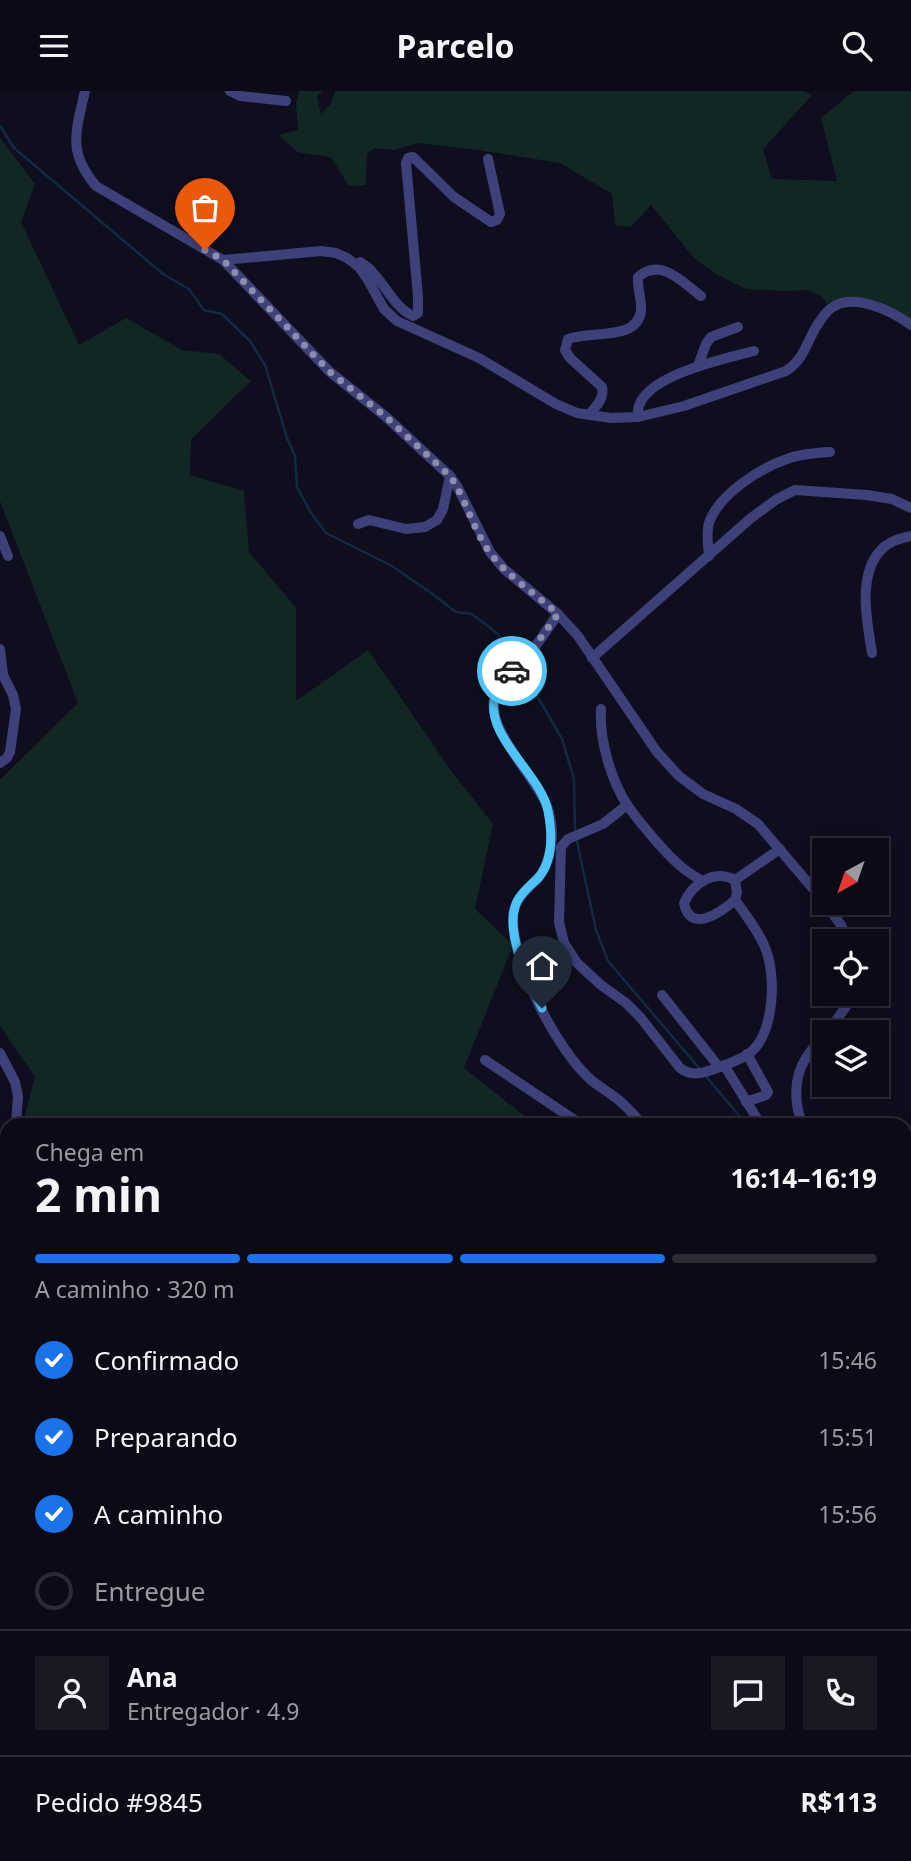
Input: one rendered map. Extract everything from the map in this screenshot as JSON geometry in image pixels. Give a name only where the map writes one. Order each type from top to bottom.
[{"type":"street","points":[[85,91],[75,133],[78,155],[85,173],[96,186],[223,260],[330,372],[385,416],[450,476],[485,546],[497,562],[558,614],[578,636],[657,753],[679,776],[704,794],[736,809],[758,824],[843,929]]},
{"type":"street","points":[[230,91],[240,96],[286,101]]},
{"type":"street","points":[[223,260],[321,251],[336,253],[361,262],[373,272],[407,314],[413,316],[418,313],[418,296],[406,163],[408,158],[414,157],[454,197],[491,222],[498,220],[500,214],[488,159]]},
{"type":"street","points":[[347,258],[359,267],[384,309],[397,321],[479,358],[556,404],[577,413],[611,418],[638,417],[684,406],[786,371],[795,365],[803,354],[824,316],[838,305],[864,303],[896,314],[911,325]]},
{"type":"street","points":[[589,415],[604,394],[602,387],[570,358],[565,350],[568,339],[577,335],[620,332],[630,328],[641,314],[638,277],[651,269],[668,271],[701,296]]},
{"type":"street","points":[[698,366],[711,337],[738,327]]},
{"type":"street","points":[[638,417],[637,409],[645,394],[663,381],[698,366],[754,351]]},
{"type":"street","points":[[709,555],[709,523],[718,505],[734,490],[758,473],[788,458],[830,451]]},
{"type":"street","points":[[358,524],[369,520],[407,529],[425,527],[437,520],[443,509],[450,476]]},
{"type":"street","points":[[592,657],[751,519],[795,489],[892,499],[911,508]]},
{"type":"street","points":[[0,536],[8,555]]},
{"type":"street","points":[[872,653],[865,609],[868,572],[883,547],[911,536]]},
{"type":"street","points":[[558,614],[495,695],[495,716],[499,730],[547,808],[552,838],[547,862],[540,875],[515,904],[513,916],[517,953],[551,1025],[573,1062],[592,1081],[622,1102],[637,1118]]},
{"type":"street","points":[[0,649],[2,674],[13,695],[16,709],[10,752],[0,763]]},
{"type":"street","points":[[601,709],[600,723],[612,773],[627,806],[672,859],[687,873],[704,881]]},
{"type":"street","points":[[627,806],[603,824],[568,839],[561,847],[559,922],[564,943],[577,963],[626,1003],[688,1074],[722,1066],[751,1052],[762,1036],[769,1016],[771,966],[764,945],[734,900]]},
{"type":"street","points":[[736,880],[780,849]]},
{"type":"street","points":[[722,875],[736,880],[737,893],[734,900],[712,915],[700,920],[691,918],[685,912],[684,903],[693,888],[704,881],[722,875]]},
{"type":"street","points":[[662,995],[722,1066],[756,1118]]},
{"type":"street","points":[[800,1118],[796,1095],[799,1071],[812,1050]]},
{"type":"street","points":[[0,1053],[15,1082],[18,1096],[16,1118]]},
{"type":"street","points":[[746,1102],[768,1092],[747,1054]]},
{"type":"street","points":[[485,1061],[571,1118]]},
{"type":"green space","points":[[299,91],[322,91],[317,97],[321,114],[331,103],[335,91],[804,91],[812,95],[763,149],[772,179],[837,181],[821,118],[854,91],[911,91],[911,322],[849,298],[827,304],[821,296],[808,290],[746,289],[714,273],[694,258],[651,205],[631,227],[615,225],[612,194],[560,163],[418,143],[394,150],[374,148],[367,154],[366,185],[349,186],[331,157],[297,152],[279,135],[298,130],[296,104]]},
{"type":"green space","points":[[0,138],[35,184],[21,222],[79,345],[126,318],[182,350],[219,354],[251,381],[191,439],[190,475],[244,491],[249,552],[296,608],[296,701],[368,650],[452,772],[493,824],[475,909],[513,945],[464,1068],[527,1118],[24,1118],[35,1077],[0,1026],[0,780],[78,703],[0,501]]},
{"type":"waterway","points":[[0,126],[14,148],[163,274],[189,289],[204,310],[222,314],[250,341],[265,365],[295,456],[297,487],[326,533],[392,566],[456,612],[472,614],[498,634],[517,663]]},
{"type":"waterway","points":[[521,668],[562,739],[574,779],[575,831]]},
{"type":"waterway","points":[[576,837],[596,930],[608,961],[700,1069]]},
{"type":"waterway","points":[[704,1074],[741,1118]]},
{"type":"way so far","points":[[205,250],[223,260],[330,372],[385,416],[450,476],[485,546],[497,562],[558,614],[526,658],[512,671]]},
{"type":"route","points":[[512,671],[495,695],[495,716],[499,730],[547,808],[552,838],[547,862],[540,875],[515,904],[513,916],[517,953],[542,1008]]}]
